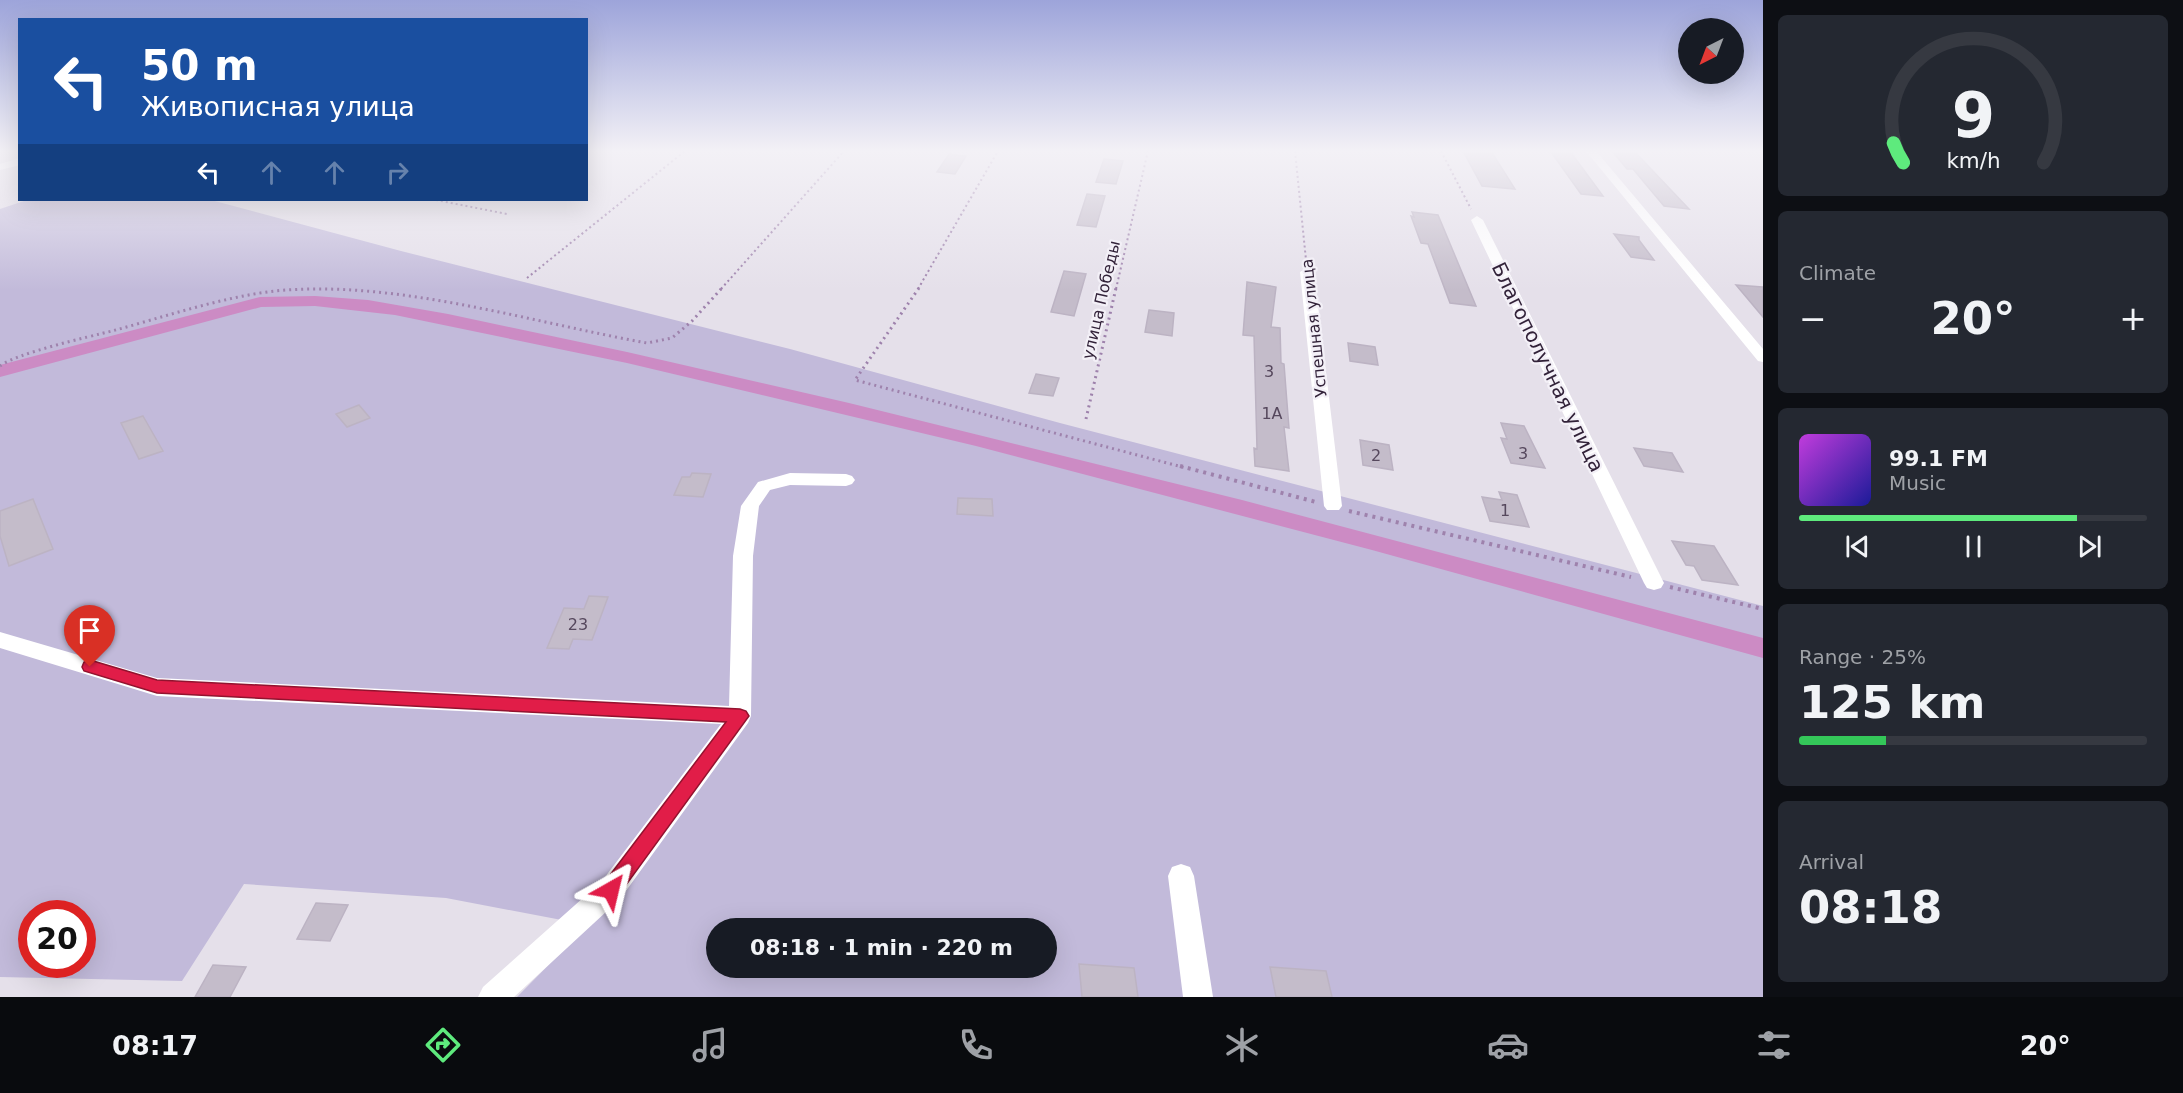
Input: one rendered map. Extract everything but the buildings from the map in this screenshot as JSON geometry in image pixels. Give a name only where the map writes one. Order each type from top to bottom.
[{"type":"street","points":[[1630,198],[1763,358]]},
{"type":"street","name":"Благополучная улица","points":[[1476,220],[1654,583]]},
{"type":"street","name":"Успешная улица","points":[[1307,272],[1333,506]]},
{"type":"street","points":[[493,997],[611,890],[740,716],[743,556],[750,506],[764,486],[790,479],[846,480]]},
{"type":"street","points":[[0,640],[157,687],[740,716]]},
{"type":"street","points":[[1181,876],[1198,997]]},
{"type":"path","points":[[527,278],[627,198]]},
{"type":"path","points":[[0,366],[5,362],[61,343],[226,301],[277,291],[384,294],[647,343],[672,338],[692,321],[802,198]]},
{"type":"path","points":[[972,198],[926,278],[855,380],[1333,506],[1763,609]]},
{"type":"path","name":"улица Победы","points":[[1086,419],[1137,198]]},
{"type":"path","name":"Успешная улица","points":[[1300,198],[1307,272]]},
{"type":"path","points":[[1465,198],[1476,220]]},
{"type":"path","points":[[441,201],[507,213]]},
{"type":"shaded area","points":[[24,201],[215,201],[401,251],[790,349],[1060,423],[1763,606],[1763,997],[517,997],[588,925],[446,898],[244,884],[182,981],[46,978],[96,978],[96,900],[18,900],[18,977],[0,977],[0,209]]},
{"type":"waterway","points":[[0,371],[260,302],[342,303],[421,314],[627,357],[981,441],[1372,542],[1763,648]]},
{"type":"route","points":[[90,667],[157,687],[740,716],[611,890]]}]
